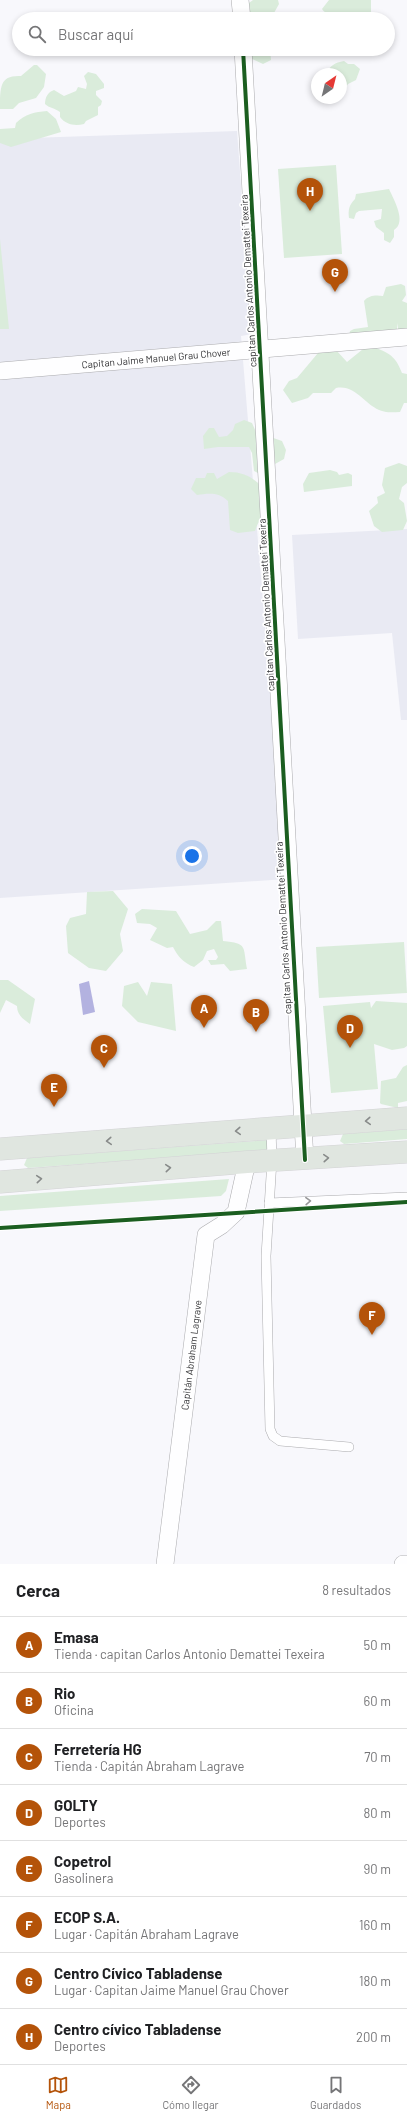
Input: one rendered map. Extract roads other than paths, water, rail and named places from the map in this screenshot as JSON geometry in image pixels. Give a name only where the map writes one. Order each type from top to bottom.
[{"type":"highway","points":[[0,1149],[407,1118]]},
{"type":"highway","points":[[0,1182],[272,1160],[305,1160],[407,1152]]},
{"type":"street","points":[[240,0],[241,12]]},
{"type":"street","name":"capitan Carlos Antonio Demattei Texeira","points":[[243,56],[305,1160]]},
{"type":"street","name":"Capitan Jaime Manuel Grau Chover","points":[[0,371],[407,336]]},
{"type":"street","name":"Capitán Abraham Lagrave","points":[[165,1564],[206,1235],[222,1225],[236,1212],[247,1162]]},
{"type":"lane","points":[[271,1129],[272,1160],[266,1256],[270,1429],[273,1436],[280,1441],[349,1447]]},
{"type":"lane","points":[[269,1202],[407,1197]]},
{"type":"water","points":[[89,981],[95,1012],[83,1015],[79,984]]},
{"type":"place","name":"Centro cívico Tabladense","points":[[310,211]]},
{"type":"place","name":"Centro Cívico Tabladense","points":[[335,292]]},
{"type":"place","name":"Emasa","points":[[204,1028]]},
{"type":"place","name":"Rio","points":[[256,1032]]},
{"type":"place","name":"GOLTY","points":[[350,1048]]},
{"type":"place","name":"Ferretería HG","points":[[104,1068]]},
{"type":"place","name":"Copetrol","points":[[54,1107]]},
{"type":"place","name":"ECOP S.A.","points":[[372,1335]]}]
